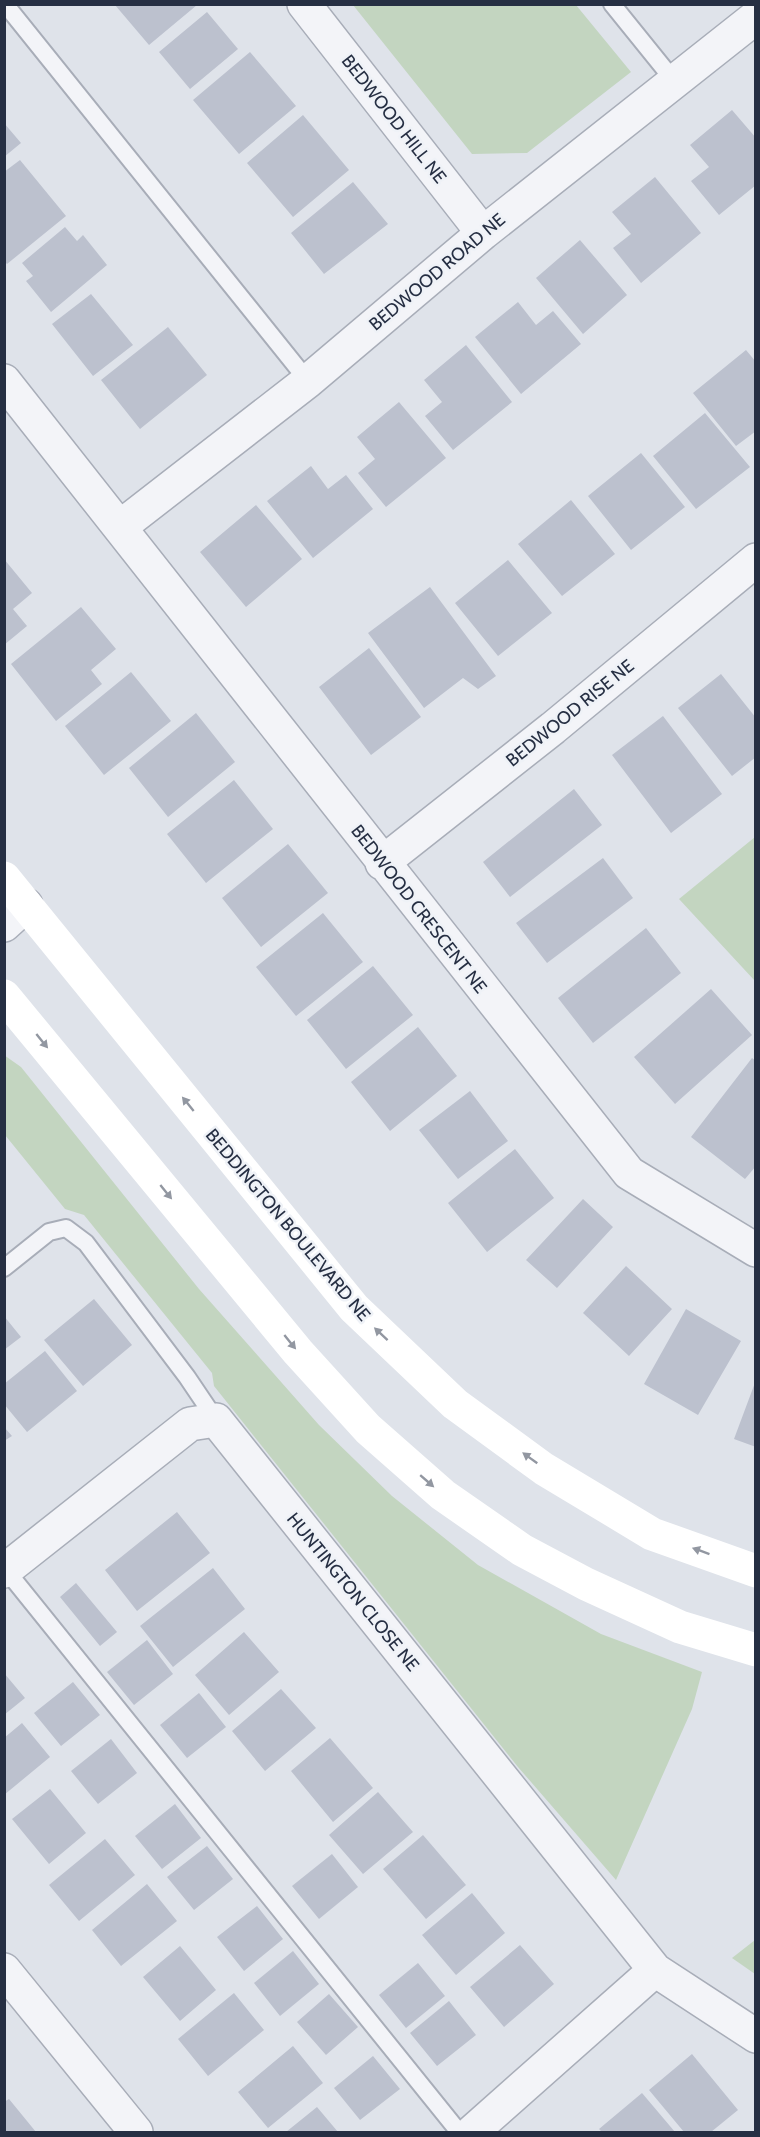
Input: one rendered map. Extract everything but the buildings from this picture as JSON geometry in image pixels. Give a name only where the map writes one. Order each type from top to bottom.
[{"type":"main road","name":"BEDDINGTON BOULEVARD NE","points":[[4,878],[15,915],[354,1308],[455,1404],[544,1469],[652,1534],[756,1571]]},
{"type":"main road","points":[[4,996],[298,1352],[368,1429],[443,1495],[522,1550],[586,1584],[680,1627],[756,1650]]},
{"type":"street","name":"BEDWOOD HILL NE","points":[[304,4],[483,232]]},
{"type":"street","name":"BEDWOOD ROAD NE","points":[[120,527],[308,381],[483,232],[756,17]]},
{"type":"street","name":"BEDWOOD CRESCENT NE","points":[[4,381],[382,863],[629,1173],[756,1250]]},
{"type":"street","name":"BEDWOOD RISE NE","points":[[382,863],[553,728],[756,560]]},
{"type":"street","points":[[5,1571],[190,1424],[216,1420]]},
{"type":"street","name":"HUNTINGTON CLOSE NE","points":[[216,1420],[654,1970],[756,2036]]},
{"type":"street","points":[[4,1970],[136,2133]]},
{"type":"street","points":[[472,2133],[654,1970]]},
{"type":"lane","points":[[5,4],[308,381]]},
{"type":"lane","points":[[612,4],[675,82]]},
{"type":"lane","points":[[4,1268],[49,1232],[66,1228],[86,1243],[187,1377],[216,1420]]},
{"type":"lane","points":[[5,1571],[459,2133]]},
{"type":"green space","points":[[353,5],[576,5],[631,72],[527,153],[472,154]]},
{"type":"green space","points":[[755,837],[755,981],[679,899]]},
{"type":"green space","points":[[4,1055],[21,1067],[199,1289],[319,1425],[392,1496],[478,1565],[601,1634],[702,1672],[692,1709],[616,1880],[518,1767],[214,1386],[212,1373],[84,1215],[65,1209],[5,1135]]},
{"type":"green space","points":[[755,1940],[755,1974],[732,1958]]}]
